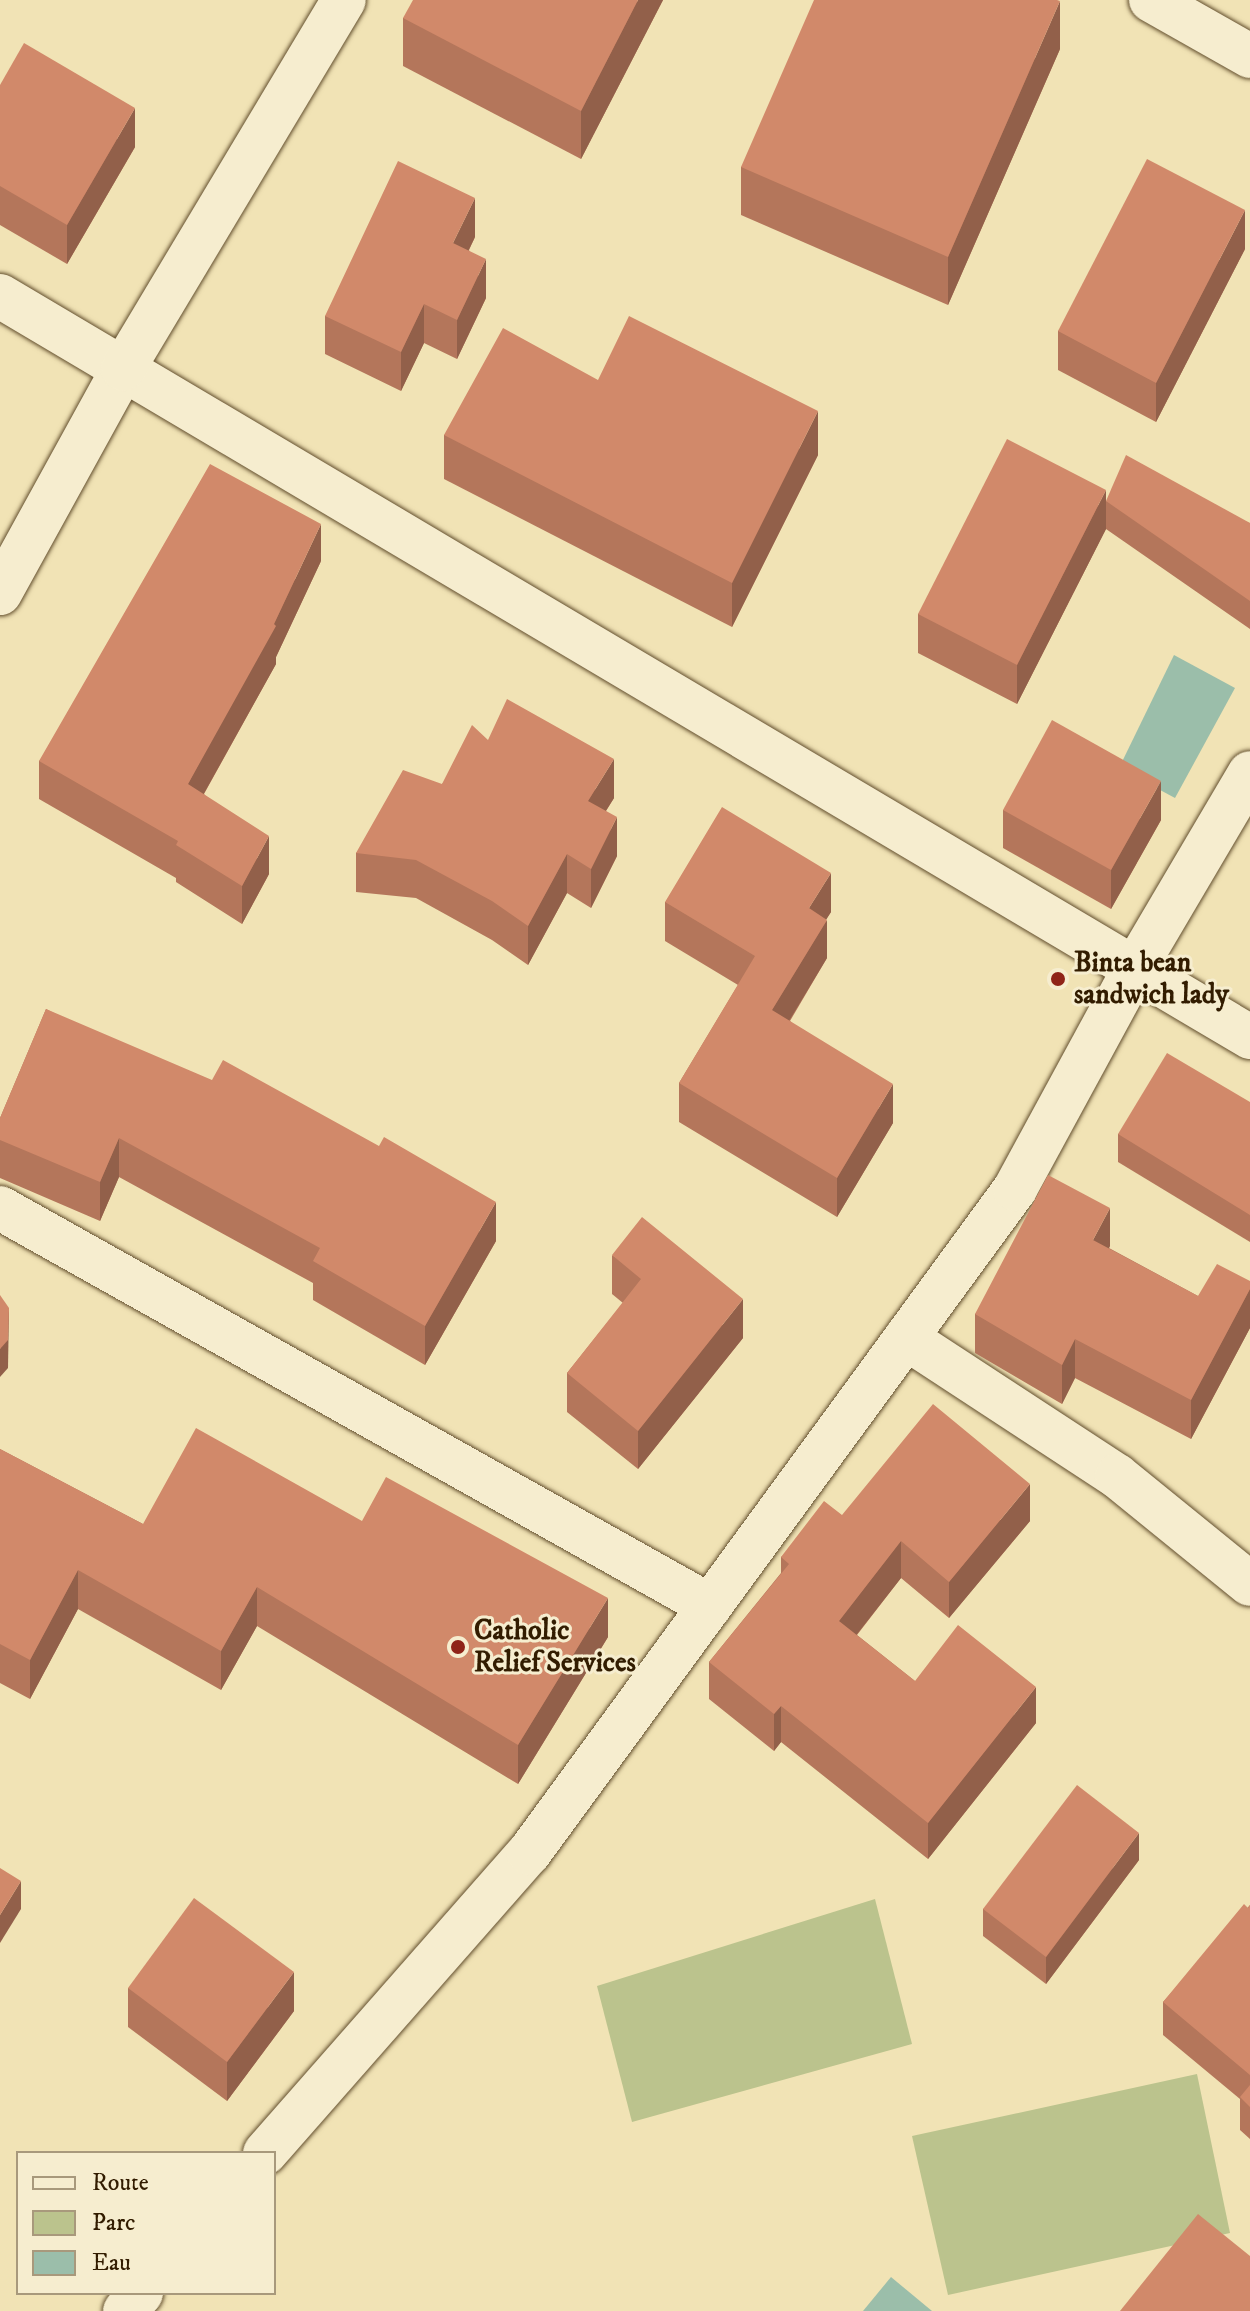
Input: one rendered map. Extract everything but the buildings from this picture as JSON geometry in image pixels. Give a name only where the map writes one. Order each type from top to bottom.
[{"type":"street","points":[[0,593],[123,369],[344,0]]},
{"type":"street","points":[[1151,0],[1250,56]]},
{"type":"street","points":[[0,296],[1250,1037]]},
{"type":"street","points":[[267,2151],[529,1853],[1015,1189],[1135,968],[1250,773]]},
{"type":"street","points":[[0,1208],[710,1606]]},
{"type":"street","points":[[906,1338],[1117,1476],[1250,1584]]},
{"type":"street","points":[[125,2311],[139,2295]]},
{"type":"green space","points":[[875,1899],[912,2044],[632,2122],[597,1986]]},
{"type":"green space","points":[[1197,2074],[1230,2233],[948,2295],[912,2136]]},
{"type":"water","points":[[1174,655],[1235,688],[1175,798],[1119,768]]},
{"type":"water","points":[[891,2277],[932,2311],[863,2311]]},
{"type":"place","name":"Binta bean sandwich lady","points":[[1058,979]]},
{"type":"place","name":"Catholic Relief Services","points":[[458,1647]]}]
